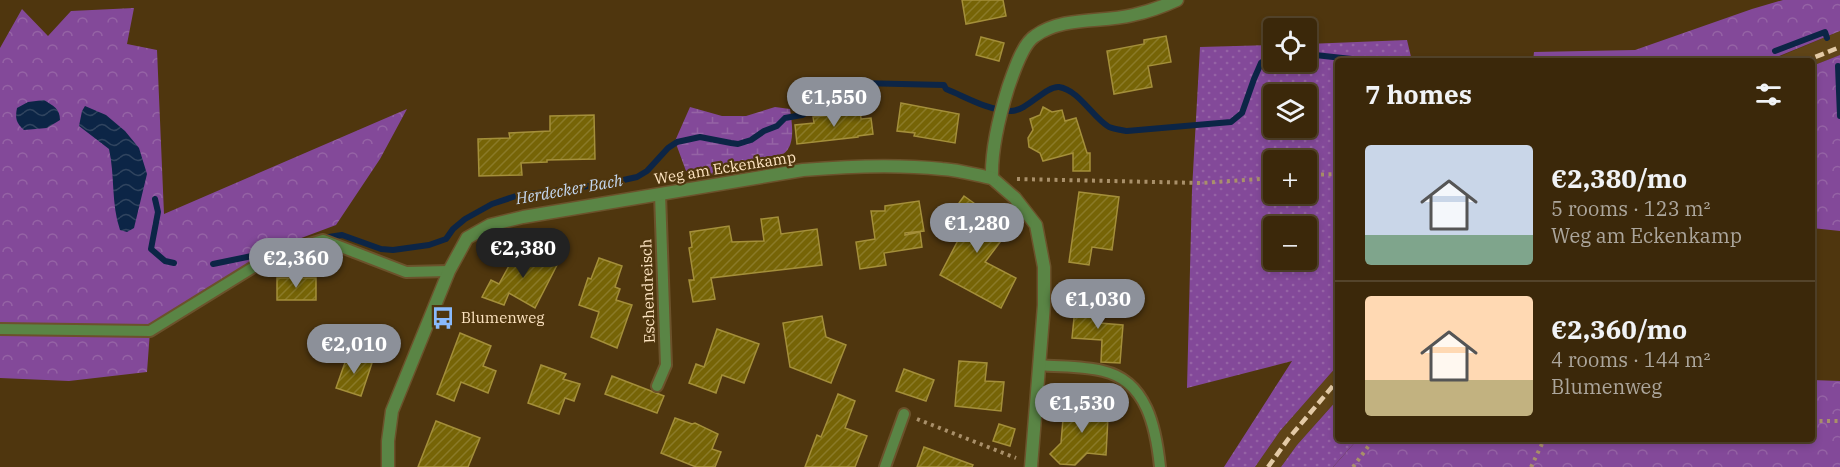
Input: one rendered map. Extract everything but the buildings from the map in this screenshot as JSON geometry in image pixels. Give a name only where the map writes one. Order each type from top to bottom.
[{"type":"street","points":[[1031,466],[1044,305],[1044,267],[1036,225],[1015,198],[993,178],[992,164],[997,129],[1006,95],[1017,62],[1033,36],[1056,26],[1132,15],[1177,0]]},
{"type":"street","name":"Weg am Eckenkamp","points":[[449,271],[467,238],[490,225],[523,216],[803,171],[848,166],[944,169],[993,178]]},
{"type":"street","points":[[388,467],[388,441],[392,411],[449,271]]},
{"type":"lane","name":"Eschendreisch","points":[[657,386],[666,364],[660,194]]},
{"type":"lane","points":[[0,329],[150,331],[273,255],[323,240],[406,272],[449,271]]},
{"type":"lane","points":[[1039,365],[1103,371],[1120,377],[1135,387],[1146,404],[1152,423],[1160,467]]},
{"type":"lane","points":[[885,467],[904,414]]},
{"type":"path","points":[[1317,175],[1335,174]]},
{"type":"path","points":[[993,178],[1203,183],[1263,179]]},
{"type":"path","points":[[904,414],[1031,466]]},
{"type":"path","points":[[1815,421],[1840,421]]},
{"type":"path","points":[[1353,467],[1372,442]]},
{"type":"path","points":[[1531,467],[1542,444],[1546,442]]},
{"type":"shaded area","points":[[1840,31],[1840,55],[1815,65],[1815,58],[1776,58]]},
{"type":"shaded area","points":[[1335,368],[1335,402],[1297,445],[1281,467],[1255,467],[1280,431]]},
{"type":"green space","points":[[1783,0],[1840,0],[1840,31],[1774,58],[1533,58],[1534,52],[1635,50]]},
{"type":"green space","points":[[134,8],[127,44],[157,50],[164,214],[407,109],[380,159],[336,225],[264,252],[150,331],[147,372],[69,381],[0,378],[0,48],[22,9],[48,36],[71,11]]},
{"type":"green space","points":[[1407,40],[1411,58],[1335,58],[1335,368],[1280,431],[1255,467],[1224,467],[1292,361],[1187,388],[1192,190],[1200,47],[1263,45],[1263,72],[1317,72],[1317,44]]},
{"type":"green space","points":[[1840,55],[1840,231],[1815,228],[1815,65]]},
{"type":"green space","points":[[690,107],[722,116],[746,116],[775,107],[790,109],[792,134],[790,146],[783,154],[745,161],[732,171],[706,176],[698,172],[686,171],[675,141]]},
{"type":"green space","points":[[1815,380],[1840,381],[1840,467],[1333,467],[1355,442],[1815,442]]},
{"type":"green space","points":[[1335,402],[1335,442],[1355,442],[1333,467],[1281,467],[1297,445]]},
{"type":"water","points":[[44,100],[57,110],[60,120],[47,128],[24,130],[17,120],[17,108],[28,102]]},
{"type":"water","points":[[85,106],[106,115],[125,131],[139,148],[147,174],[134,228],[127,232],[120,230],[117,220],[109,149],[79,126]]},
{"type":"waterway","name":"Herdecker Bach","points":[[1775,51],[1825,32],[1827,38]]},
{"type":"waterway","name":"Herdecker Bach","points":[[1317,55],[1342,58]]},
{"type":"waterway","name":"Herdecker Bach","points":[[322,238],[342,235],[381,249],[393,250],[429,245],[446,239],[453,229],[465,219],[492,204],[516,196],[637,177],[647,171],[668,148],[677,142],[700,137],[738,144],[751,140],[777,126],[785,118],[802,115],[815,108],[827,92],[842,85],[859,83],[944,85],[946,89],[978,103],[994,109],[1011,111],[1023,107],[1048,90],[1059,87],[1073,93],[1109,127],[1127,131],[1231,122],[1242,113],[1263,61]]},
{"type":"waterway","points":[[1838,66],[1840,116]]},
{"type":"waterway","name":"Herdecker Bach","points":[[155,199],[158,212],[151,249],[165,261],[174,263]]},
{"type":"waterway","name":"Herdecker Bach","points":[[213,264],[271,252]]},
{"type":"railway","points":[[1813,58],[1840,47]]},
{"type":"railway","points":[[1268,467],[1335,384]]},
{"type":"place","name":"Blumenweg","points":[[443,318]]}]
